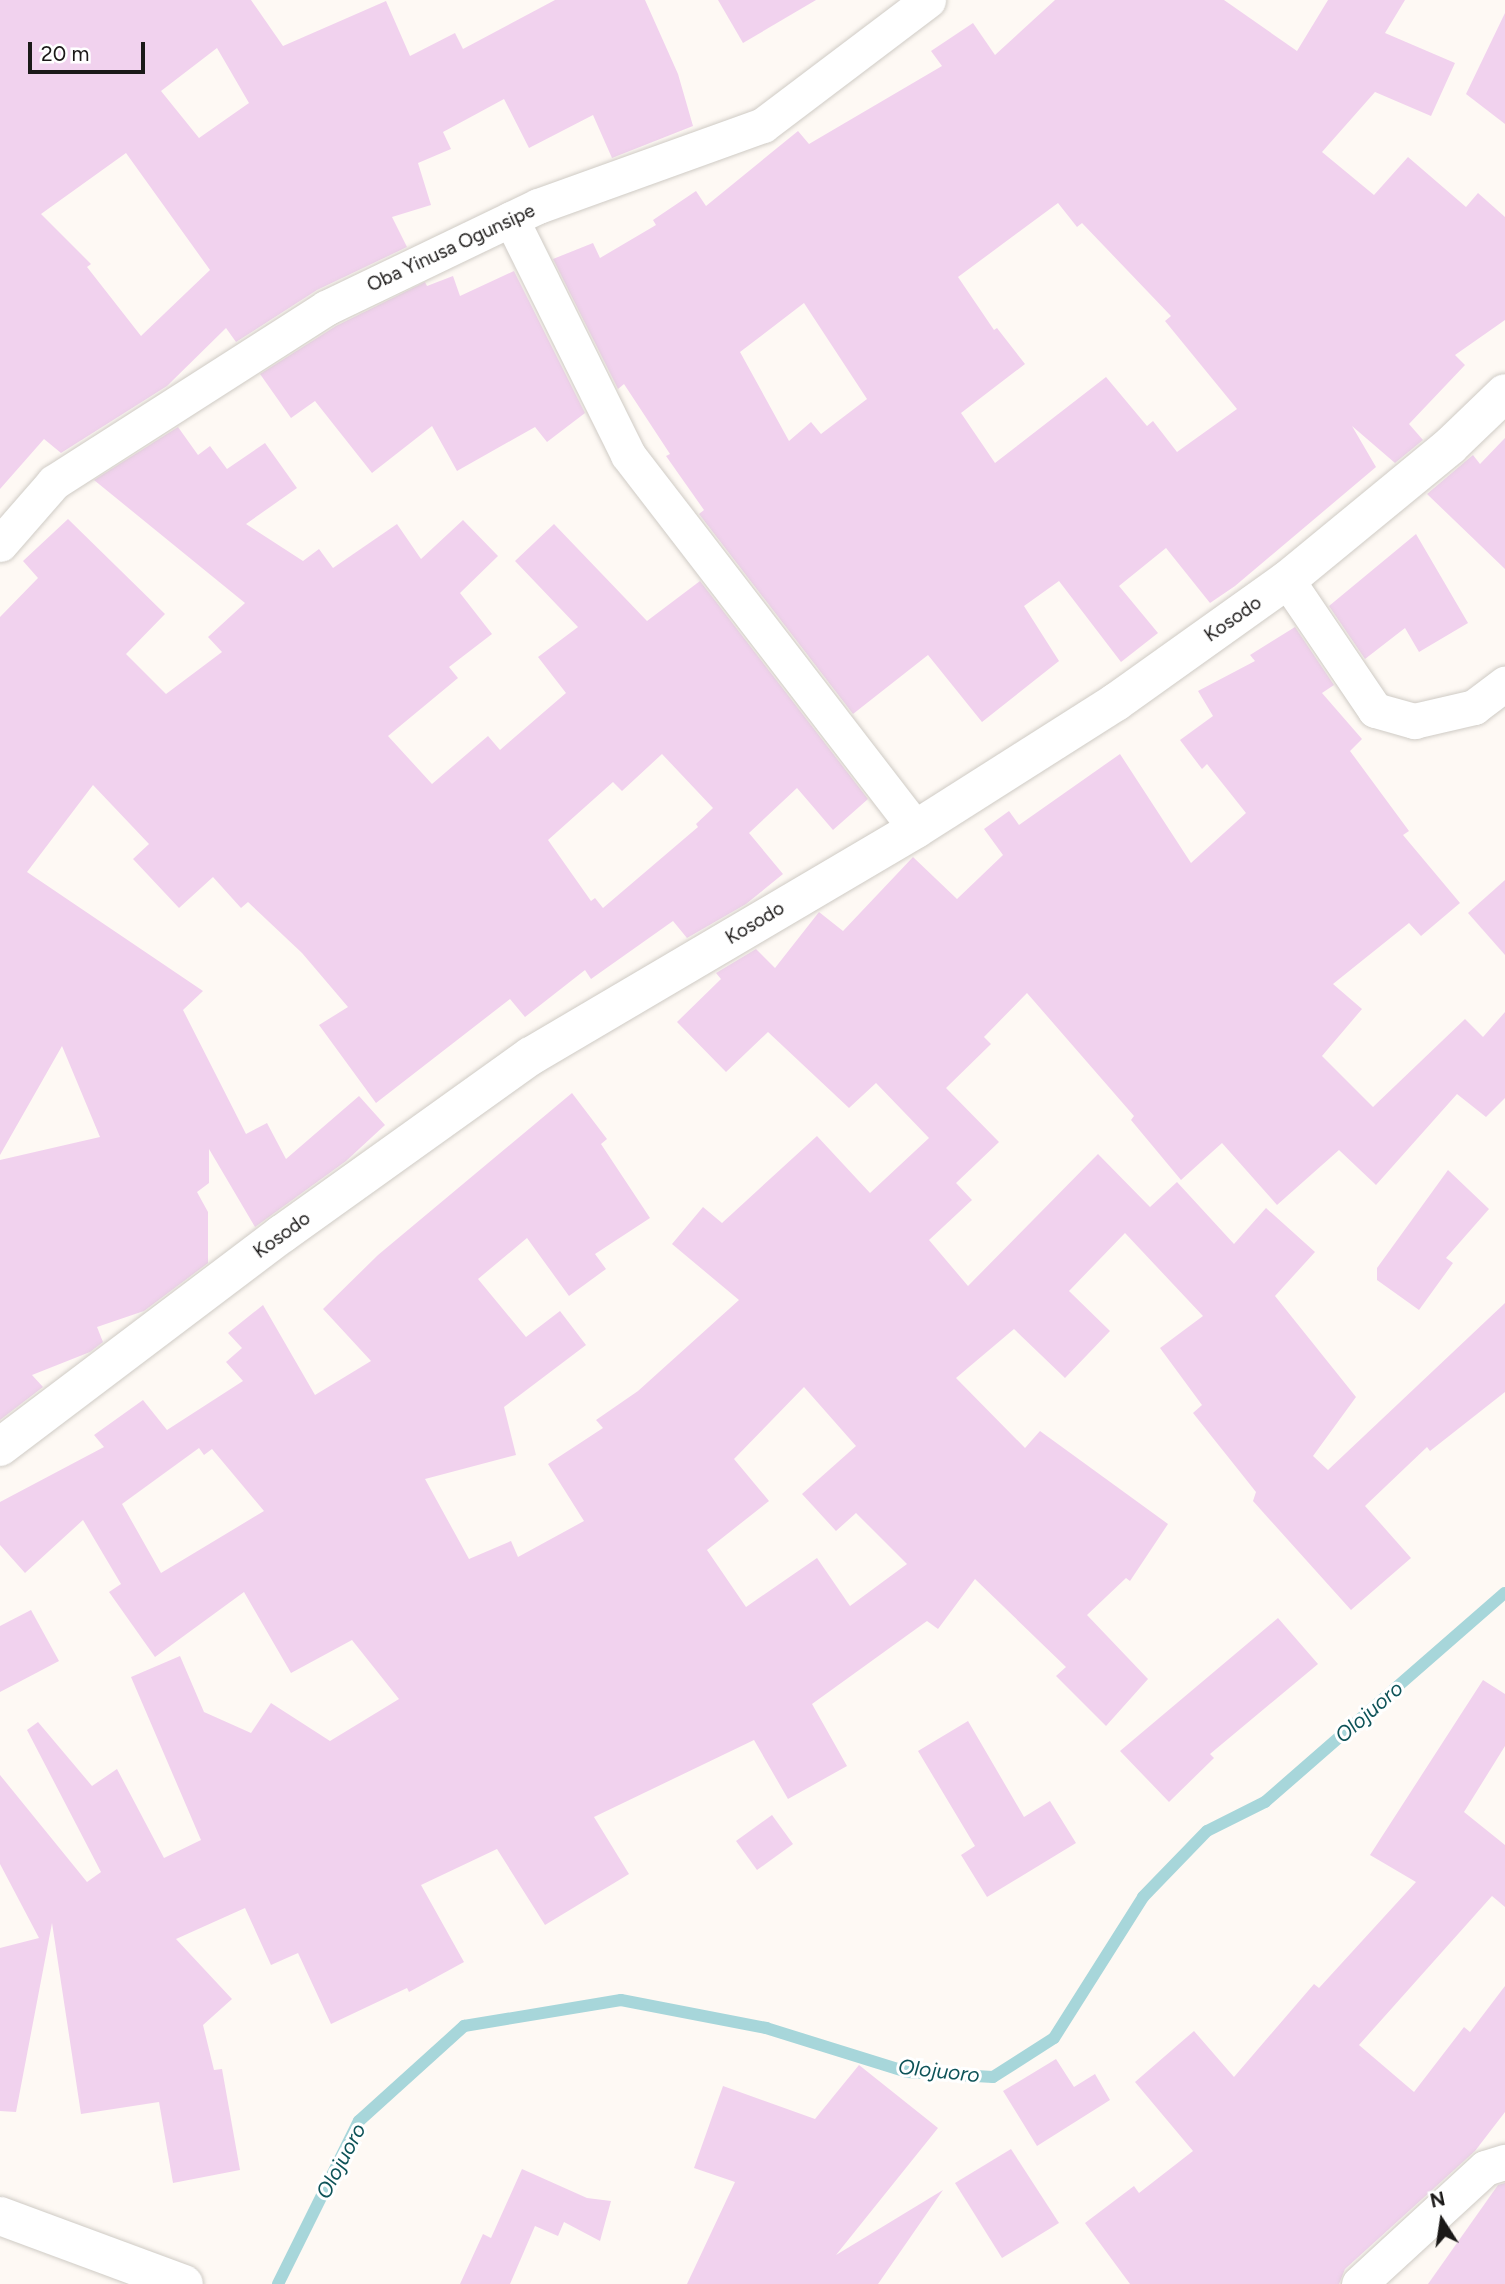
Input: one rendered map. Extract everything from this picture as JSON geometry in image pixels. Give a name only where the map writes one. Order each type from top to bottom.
[{"type":"main road","name":"Kosodo","points":[[0,1447],[282,1234],[531,1056],[916,829],[1116,702],[1287,580],[1450,446],[1505,393]]},
{"type":"main road","points":[[0,2216],[184,2284]]},
{"type":"street","name":"Oba Yinusa Ogunsipe","points":[[0,544],[54,482],[232,366],[326,309],[511,219],[763,125],[928,0]]},
{"type":"street","points":[[511,219],[628,456],[916,829]]},
{"type":"street","points":[[1287,580],[1376,710],[1414,721],[1474,707],[1505,684]]},
{"type":"street","points":[[1359,2284],[1485,2168],[1505,2162]]},
{"type":"building","points":[[0,0],[251,0],[283,46],[386,1],[410,56],[455,33],[463,49],[555,0],[645,0],[678,74],[693,126],[612,158],[593,115],[529,148],[504,99],[443,132],[451,149],[418,163],[431,205],[392,217],[407,247],[317,290],[236,342],[226,328],[167,386],[61,453],[44,439],[0,489]],"holes":[[[217,48],[249,103],[199,138],[161,91]],[[126,153],[210,270],[141,336],[87,267],[91,264],[41,214]]]},
{"type":"building","points":[[718,0],[816,0],[743,43]]},
{"type":"building","points":[[1055,0],[1224,0],[1297,51],[1328,0],[1405,0],[1385,33],[1455,63],[1431,116],[1375,92],[1322,152],[1374,195],[1408,157],[1466,207],[1478,193],[1505,217],[1505,320],[1455,355],[1465,365],[1409,424],[1423,440],[1395,463],[1352,426],[1376,467],[1235,586],[1210,603],[1166,548],[1119,586],[1158,633],[1121,662],[1059,581],[1024,606],[1059,661],[982,722],[928,655],[853,714],[699,514],[704,510],[666,456],[670,454],[624,384],[618,389],[553,259],[593,243],[600,258],[656,225],[653,220],[696,191],[706,206],[798,131],[809,144],[942,66],[931,51],[973,23],[995,55]],"holes":[[[1058,203],[1077,227],[1082,223],[1171,316],[1165,321],[1237,409],[1177,452],[1153,421],[1147,426],[1106,377],[995,463],[961,413],[1025,364],[997,328],[994,330],[958,277]],[[804,303],[867,399],[821,434],[811,422],[789,441],[740,352]]]},
{"type":"building","points":[[1505,13],[1505,124],[1466,94]]},
{"type":"building","points":[[514,271],[585,413],[547,442],[535,427],[457,471],[432,426],[372,473],[315,401],[291,418],[260,374],[336,326],[425,282],[427,286],[453,276],[460,296]]},
{"type":"building","points":[[178,427],[198,455],[210,446],[227,469],[265,443],[297,488],[246,524],[303,561],[319,549],[333,568],[397,524],[421,559],[463,520],[498,556],[460,593],[492,634],[449,667],[458,678],[388,736],[432,784],[488,736],[500,750],[566,693],[538,657],[578,627],[515,561],[554,524],[647,621],[700,581],[868,799],[833,830],[797,788],[749,833],[783,874],[746,904],[687,938],[673,921],[591,979],[585,970],[525,1017],[510,999],[376,1103],[319,1025],[348,1007],[302,953],[248,902],[241,908],[213,877],[179,908],[133,859],[149,844],[93,785],[27,872],[203,991],[183,1010],[246,1134],[267,1123],[286,1159],[359,1096],[385,1125],[346,1161],[255,1227],[209,1149],[209,1183],[197,1192],[208,1212],[208,1263],[144,1311],[97,1327],[103,1342],[90,1352],[32,1375],[43,1387],[0,1420],[0,1160],[100,1137],[62,1046],[0,1155],[0,617],[38,578],[23,561],[68,519],[165,614],[126,654],[166,694],[222,652],[208,637],[245,603],[94,480]],"holes":[[[662,754],[713,808],[696,824],[698,827],[603,908],[595,898],[591,901],[548,840],[613,782],[622,791]]]},
{"type":"building","points":[[1505,438],[1505,569],[1427,494],[1473,455],[1480,464]]},
{"type":"building","points":[[1416,534],[1468,623],[1419,652],[1405,628],[1365,659],[1329,606]]},
{"type":"building","points":[[1295,627],[1334,685],[1322,693],[1362,739],[1350,751],[1409,831],[1403,835],[1460,903],[1421,936],[1409,923],[1333,984],[1362,1009],[1322,1056],[1373,1107],[1465,1019],[1483,1037],[1505,1012],[1505,1098],[1486,1117],[1457,1094],[1376,1185],[1339,1150],[1277,1205],[1222,1143],[1181,1180],[1131,1120],[1134,1116],[1027,993],[984,1037],[991,1044],[946,1088],[999,1142],[956,1183],[972,1200],[929,1240],[968,1286],[1098,1154],[1150,1207],[1177,1182],[1234,1244],[1266,1208],[1315,1252],[1275,1296],[1356,1397],[1313,1456],[1328,1470],[1505,1303],[1505,1392],[1430,1451],[1427,1447],[1365,1506],[1411,1558],[1351,1610],[1253,1501],[1256,1492],[1193,1413],[1202,1405],[1160,1348],[1203,1316],[1125,1233],[1069,1291],[1110,1331],[1065,1378],[1014,1329],[956,1378],[1025,1448],[1040,1431],[1168,1524],[1130,1581],[1126,1578],[1087,1615],[1148,1679],[1106,1726],[1056,1676],[1066,1667],[975,1579],[938,1629],[927,1621],[812,1704],[847,1766],[788,1799],[754,1740],[594,1817],[629,1874],[545,1925],[497,1849],[421,1885],[464,1962],[409,1992],[407,1988],[331,2024],[298,1953],[271,1965],[245,1908],[176,1939],[232,1999],[203,2025],[214,2070],[222,2069],[240,2170],[173,2183],[159,2102],[81,2114],[52,1923],[16,2112],[0,2111],[0,1948],[39,1938],[0,1864],[0,1775],[87,1882],[101,1872],[27,1730],[38,1722],[92,1786],[117,1769],[164,1858],[201,1840],[131,1677],[180,1656],[204,1712],[251,1733],[271,1703],[330,1741],[399,1699],[352,1640],[291,1673],[244,1592],[155,1657],[109,1592],[121,1584],[83,1520],[25,1573],[0,1545],[0,1502],[104,1447],[94,1435],[143,1400],[167,1430],[243,1381],[226,1362],[242,1348],[228,1333],[263,1305],[315,1395],[371,1361],[323,1309],[378,1255],[572,1093],[607,1139],[601,1144],[650,1218],[595,1254],[606,1269],[569,1296],[527,1238],[478,1279],[526,1337],[560,1311],[586,1345],[504,1407],[516,1455],[425,1479],[469,1559],[511,1541],[518,1557],[584,1521],[548,1464],[603,1428],[596,1420],[638,1391],[739,1300],[672,1244],[703,1207],[722,1223],[817,1136],[870,1193],[929,1138],[876,1083],[849,1108],[768,1032],[726,1072],[677,1022],[721,979],[716,973],[756,949],[775,968],[819,912],[843,931],[913,857],[957,899],[1003,855],[984,829],[1009,811],[1019,825],[1120,754],[1191,863],[1246,813],[1207,764],[1202,769],[1180,740],[1213,716],[1198,691],[1255,661],[1250,655]],"holes":[[[804,1387],[856,1446],[802,1494],[836,1531],[856,1513],[907,1564],[850,1606],[817,1558],[746,1607],[707,1550],[769,1501],[734,1459]],[[199,1448],[204,1455],[212,1449],[264,1511],[161,1573],[122,1504]]]},
{"type":"building","points":[[1505,880],[1505,955],[1468,913]]},
{"type":"building","points":[[1448,1170],[1489,1209],[1446,1258],[1453,1263],[1419,1310],[1377,1280],[1377,1268]]},
{"type":"building","points":[[31,1610],[59,1661],[0,1692],[0,1626]]},
{"type":"building","points":[[1278,1618],[1318,1664],[1210,1754],[1214,1758],[1169,1802],[1120,1751]]},
{"type":"building","points":[[1483,1680],[1505,1694],[1505,1746],[1464,1812],[1505,1845],[1505,1907],[1492,1896],[1359,2045],[1414,2092],[1464,2027],[1470,2032],[1505,1986],[1505,2112],[1475,2151],[1345,2269],[1339,2284],[1130,2284],[1085,2223],[1134,2186],[1139,2193],[1193,2151],[1135,2082],[1194,2031],[1234,2077],[1314,1984],[1319,1988],[1416,1882],[1370,1855]]},
{"type":"building","points":[[968,1721],[1024,1817],[1050,1801],[1076,1843],[987,1897],[961,1855],[975,1846],[918,1751]]},
{"type":"building","points":[[772,1815],[793,1844],[757,1870],[736,1841]]},
{"type":"building","points":[[1056,2059],[1074,2087],[1095,2074],[1110,2100],[1037,2146],[1003,2091]]},
{"type":"building","points":[[859,2065],[938,2128],[836,2255],[943,2190],[878,2284],[687,2284],[735,2182],[694,2168],[723,2086],[815,2119]]},
{"type":"building","points":[[1011,2149],[1059,2223],[1002,2258],[955,2183]]},
{"type":"building","points":[[522,2169],[587,2198],[611,2201],[600,2241],[564,2222],[558,2236],[535,2226],[510,2284],[460,2284],[483,2234],[491,2238]]},
{"type":"building","points":[[1505,2183],[1505,2284],[1428,2284],[1498,2185]]},
{"type":"waterway","name":"Olojuoro","points":[[278,2284],[359,2121],[464,2026],[621,2000],[766,2028],[907,2072],[993,2077],[1054,2038],[1143,1897],[1207,1831],[1265,1802],[1505,1593]]}]
